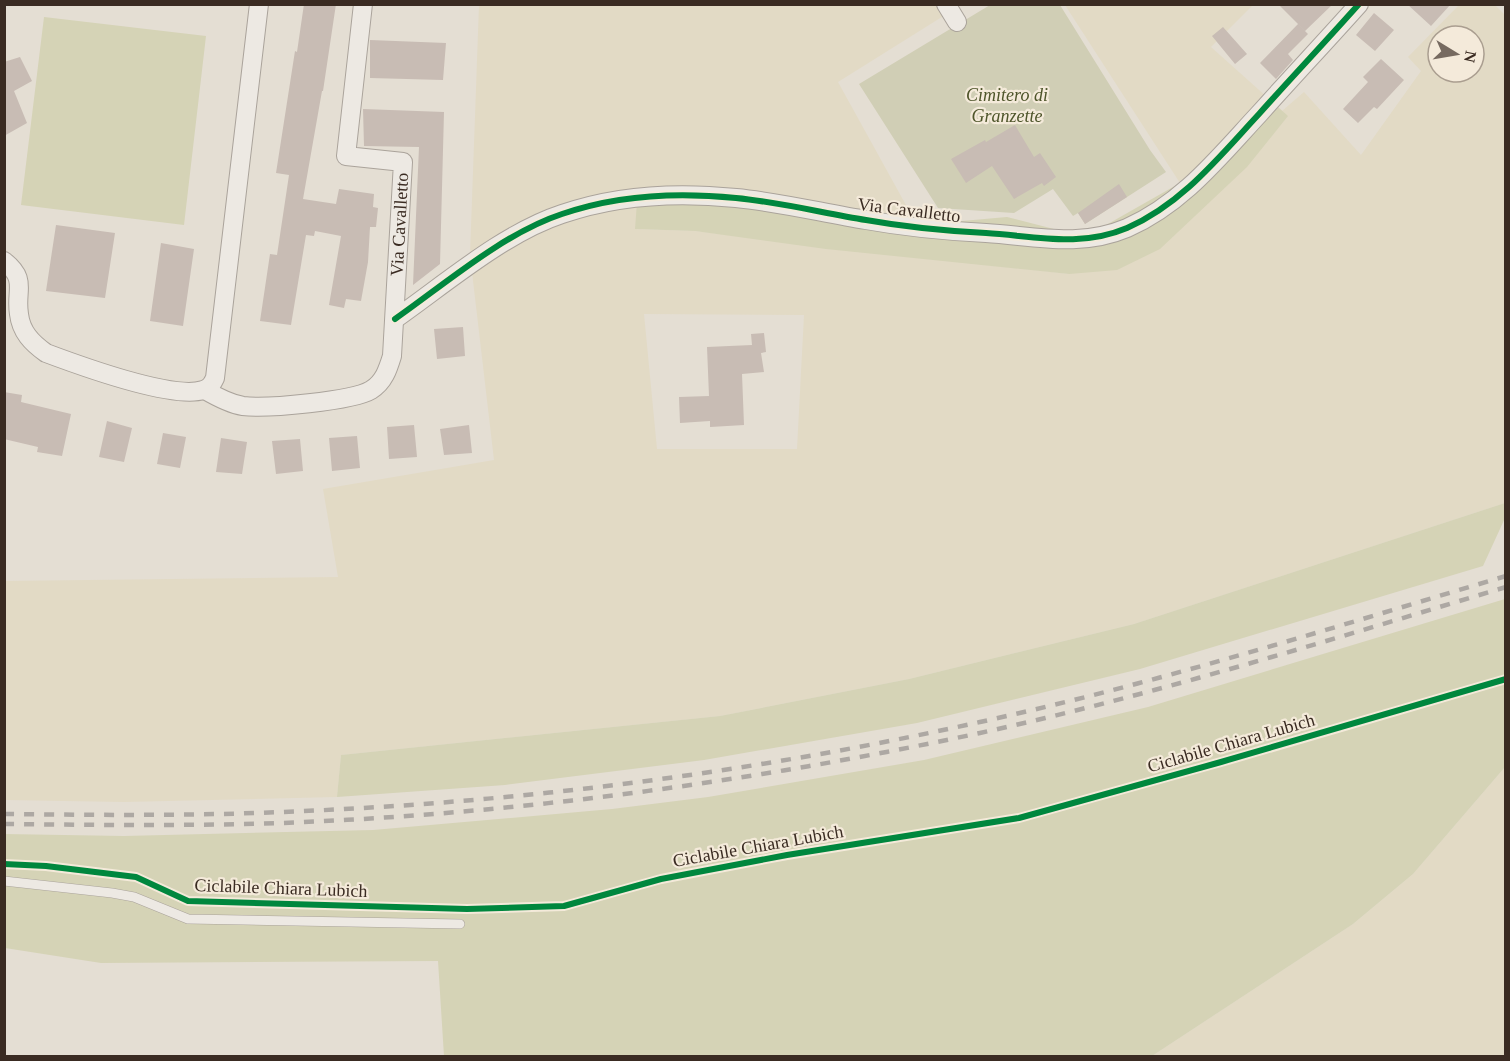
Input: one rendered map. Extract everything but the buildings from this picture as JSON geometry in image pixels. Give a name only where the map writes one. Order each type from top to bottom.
[{"type":"street","points":[[4,261],[18,276],[20,287],[18,312],[21,323],[33,343],[46,353],[146,386],[195,392],[211,386],[215,378],[259,4]]},
{"type":"street","name":"Via Cavalletto","points":[[205,390],[219,398],[243,406],[324,401],[361,396],[373,389],[388,372],[392,356],[395,319],[403,162],[346,156],[363,4]]},
{"type":"street","points":[[946,4],[957,22]]},
{"type":"street","name":"Via Cavalletto","points":[[395,319],[514,237],[560,214],[608,201],[673,195],[736,198],[870,221],[954,231],[1025,235],[1072,241],[1101,237],[1127,227],[1164,207],[1199,179],[1359,4]]},
{"type":"lane","points":[[4,881],[112,892],[134,897],[188,919],[460,924]]},
{"type":"shaded area","points":[[479,5],[961,5],[838,82],[917,225],[635,229],[695,231],[1069,274],[1287,116],[1282,111],[1304,92],[1361,155],[1421,71],[1408,57],[1426,39],[1426,84],[1486,84],[1486,24],[1440,24],[1459,5],[1495,5],[1505,15],[1505,503],[1134,624],[909,679],[720,716],[341,755],[337,797],[124,802],[5,800],[5,581],[338,577],[323,489],[494,460],[470,255]],"holes":[[[644,314],[804,315],[797,449],[657,449]]]},
{"type":"shaded area","points":[[1065,5],[1253,5],[1211,47],[1268,98],[1180,183]]},
{"type":"shaded area","points":[[44,17],[206,36],[184,225],[21,205]]},
{"type":"shaded area","points":[[1268,98],[1288,116],[1247,167],[1160,249],[1117,270],[1069,274],[826,249],[695,231],[635,229],[637,202],[693,200],[917,225],[1007,217],[1085,237],[1180,183]]},
{"type":"shaded area","points":[[1505,503],[1505,518],[1483,566],[1140,669],[917,723],[704,760],[505,785],[337,797],[341,755],[720,716],[909,679],[1134,624]]},
{"type":"shaded area","points":[[1505,599],[1505,767],[1413,874],[1353,924],[1152,1056],[444,1056],[438,961],[101,963],[5,948],[4,834],[124,836],[373,830],[612,809],[708,797],[924,760],[1148,707]]},
{"type":"shaded area","points":[[1505,767],[1505,1056],[1152,1056],[1353,924],[1413,874]]},
{"type":"green space","name":"Cimitero di Granzette","points":[[990,5],[1060,5],[1166,172],[1085,224],[1078,213],[1073,216],[1053,189],[1014,213],[938,208],[859,84]]},
{"type":"railway","points":[[4,814],[212,814],[369,808],[545,793],[720,771],[894,740],[1047,707],[1244,654],[1506,576]]},
{"type":"railway","points":[[4,824],[212,825],[369,819],[545,803],[720,781],[894,751],[1047,718],[1244,665],[1506,587]]},
{"type":"cycle path","points":[[395,319],[475,260],[518,234],[562,214],[626,199],[670,195],[714,196],[768,202],[911,227],[941,230],[1057,239],[1092,238],[1109,234],[1147,218],[1199,178],[1359,4]]},
{"type":"cycle path","name":"Ciclabile Chiara Lubich","points":[[4,864],[46,866],[136,877],[188,901],[467,909],[564,906],[661,879],[787,855],[1019,818],[1506,679]]}]
